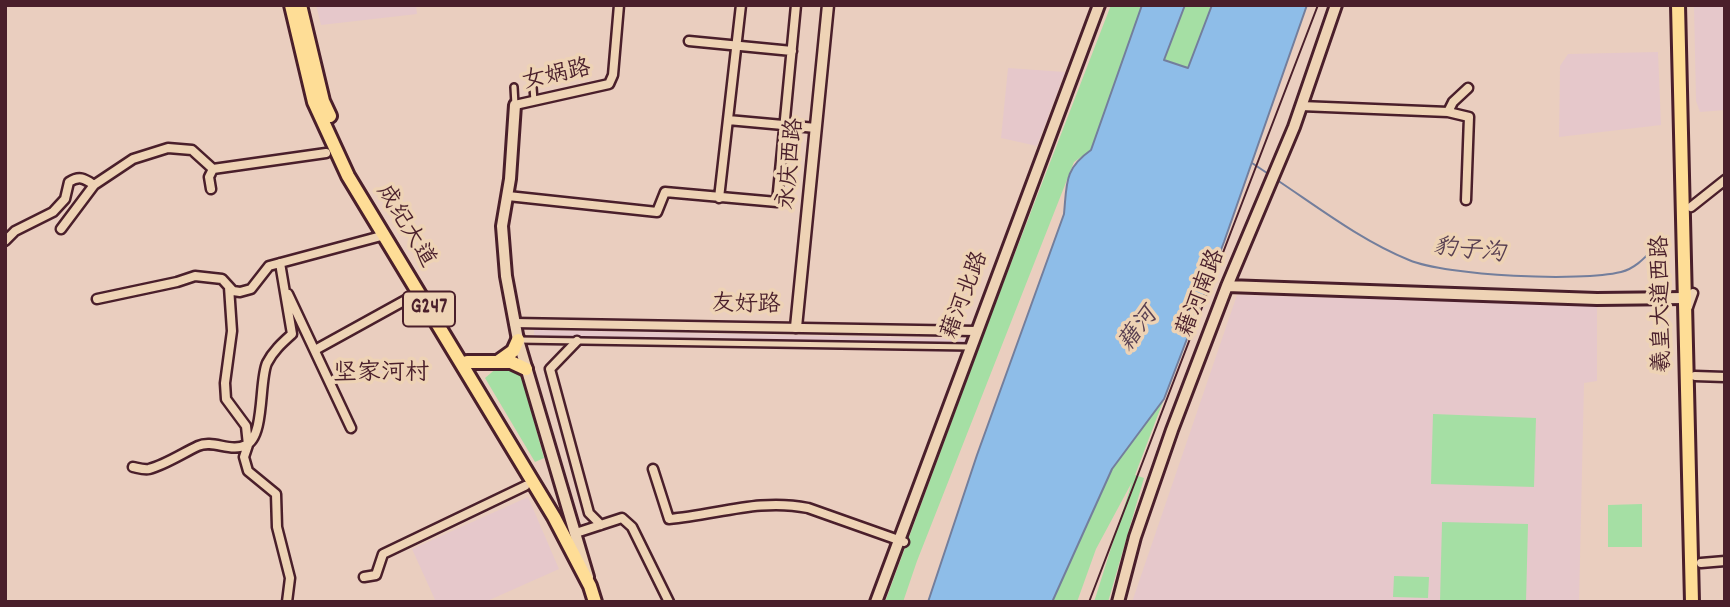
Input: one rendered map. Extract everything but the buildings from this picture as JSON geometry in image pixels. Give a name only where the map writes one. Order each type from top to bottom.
[{"type":"main road","name":"成纪大道","points":[[290,5],[314,102],[348,176],[554,517],[597,602]]},
{"type":"main road","name":"成纪大道","points":[[300,5],[323,101],[354,168],[467,362],[558,510],[586,565],[597,602]]},
{"type":"main road","name":"藉河北路","points":[[882,602],[976,331],[1099,5]]},
{"type":"main road","name":"藉河北路","points":[[876,602],[902,541],[1106,5]]},
{"type":"main road","name":"藉河南路","points":[[1118,602],[1135,537],[1172,430],[1227,286],[1301,106],[1336,5]]},
{"type":"main road","name":"羲皇大道西路","points":[[1671,5],[1685,296],[1685,602]]},
{"type":"main road","name":"羲皇大道西路","points":[[1678,5],[1692,602]]},
{"type":"main road","points":[[515,105],[508,196],[502,234],[506,276],[518,340],[590,586]]},
{"type":"main road","points":[[1227,286],[1597,299],[1685,296]]},
{"type":"main road","points":[[499,361],[513,351],[518,340]]},
{"type":"main road","points":[[467,362],[511,362],[526,369]]},
{"type":"street","name":"女娲路","points":[[515,105],[609,85],[613,75],[619,5]]},
{"type":"street","points":[[719,198],[741,5]]},
{"type":"street","points":[[508,196],[657,212],[666,192],[777,202],[796,5]]},
{"type":"street","name":"永庆西路","points":[[796,327],[828,5]]},
{"type":"street","points":[[689,41],[792,51]]},
{"type":"street","points":[[514,87],[515,105]]},
{"type":"street","points":[[533,87],[534,101]]},
{"type":"street","points":[[1448,113],[1453,102],[1468,88]]},
{"type":"street","points":[[1301,106],[1448,113],[1469,117],[1466,200]]},
{"type":"street","points":[[728,120],[816,128]]},
{"type":"street","points":[[61,229],[94,185],[133,159],[168,148],[192,150],[213,169]]},
{"type":"street","points":[[213,169],[326,153]]},
{"type":"street","points":[[211,189],[209,177],[213,169]]},
{"type":"street","points":[[5,241],[15,231],[52,212],[65,199],[69,182],[77,177],[85,178],[94,185]]},
{"type":"street","points":[[1691,208],[1725,180]]},
{"type":"street","points":[[97,299],[195,276],[222,279],[229,287],[240,292],[251,289],[268,267],[384,235]]},
{"type":"street","points":[[280,264],[292,334],[276,348],[266,365],[255,436],[244,457],[248,471],[276,494],[277,527],[290,579],[287,602]]},
{"type":"street","points":[[283,284],[351,428]]},
{"type":"street","points":[[229,287],[232,331],[225,383],[226,399],[246,426],[248,445]]},
{"type":"street","points":[[315,350],[411,298]]},
{"type":"street","name":"友好路","points":[[514,323],[976,331]]},
{"type":"street","name":"友好路","points":[[518,340],[971,347]]},
{"type":"street","points":[[577,341],[550,369],[589,513],[601,524]]},
{"type":"street","points":[[1695,376],[1725,377]]},
{"type":"street","points":[[133,467],[147,470],[204,444],[233,448],[248,445]]},
{"type":"street","points":[[653,470],[669,519],[755,504],[792,505],[808,508],[902,541]]},
{"type":"street","points":[[364,577],[376,575],[383,554],[525,486]]},
{"type":"street","points":[[576,533],[622,518],[632,527],[669,602]]},
{"type":"street","points":[[1701,563],[1725,561]]},
{"type":"shaded area","points":[[316,5],[416,5],[417,14],[321,25]]},
{"type":"shaded area","points":[[1694,5],[1725,5],[1725,110],[1700,112],[1696,101]]},
{"type":"shaded area","points":[[1658,52],[1661,125],[1559,137],[1560,66],[1568,54]]},
{"type":"shaded area","points":[[1008,68],[1065,72],[1037,146],[1001,138]]},
{"type":"shaded area","points":[[1237,295],[1597,306],[1597,381],[1584,383],[1579,602],[1132,602]]},
{"type":"shaded area","points":[[534,330],[966,339],[966,352],[534,344]]},
{"type":"shaded area","points":[[528,497],[559,569],[485,602],[436,602],[412,549]]},
{"type":"green space","points":[[1111,5],[1142,5],[1091,150],[1074,162],[903,602],[885,602],[993,310]]},
{"type":"green space","points":[[1185,5],[1212,5],[1189,68],[1164,61]]},
{"type":"green space","points":[[508,365],[520,370],[544,458],[535,462],[485,378],[498,367]]},
{"type":"green space","points":[[1164,399],[1135,475],[1144,478],[1108,602],[1094,602],[1132,482],[1096,549],[1077,602],[1052,602],[1112,469]]},
{"type":"green space","points":[[1433,414],[1536,418],[1534,487],[1431,484]]},
{"type":"green space","points":[[1642,504],[1642,547],[1608,547],[1608,505]]},
{"type":"green space","points":[[1442,522],[1528,524],[1526,602],[1440,602]]},
{"type":"green space","points":[[1394,576],[1429,577],[1428,598],[1393,597]]},
{"type":"water","name":"藉河","points":[[1142,5],[1185,5],[1164,60],[1188,68],[1212,5],[1307,5],[1224,242],[1164,399],[1112,469],[1052,602],[928,602],[977,455],[1064,214],[1068,178],[1071,170],[1091,150]]},
{"type":"waterway","name":"豹子沟","points":[[1252,163],[1270,175]]},
{"type":"waterway","name":"豹子沟","points":[[1277,180],[1374,243],[1427,266],[1514,276],[1602,275],[1632,267],[1658,244]]},
{"type":"tram line","points":[[1089,602],[1318,5]]},
{"type":"district","name":"坚家河村","points":[[381,376]]}]
